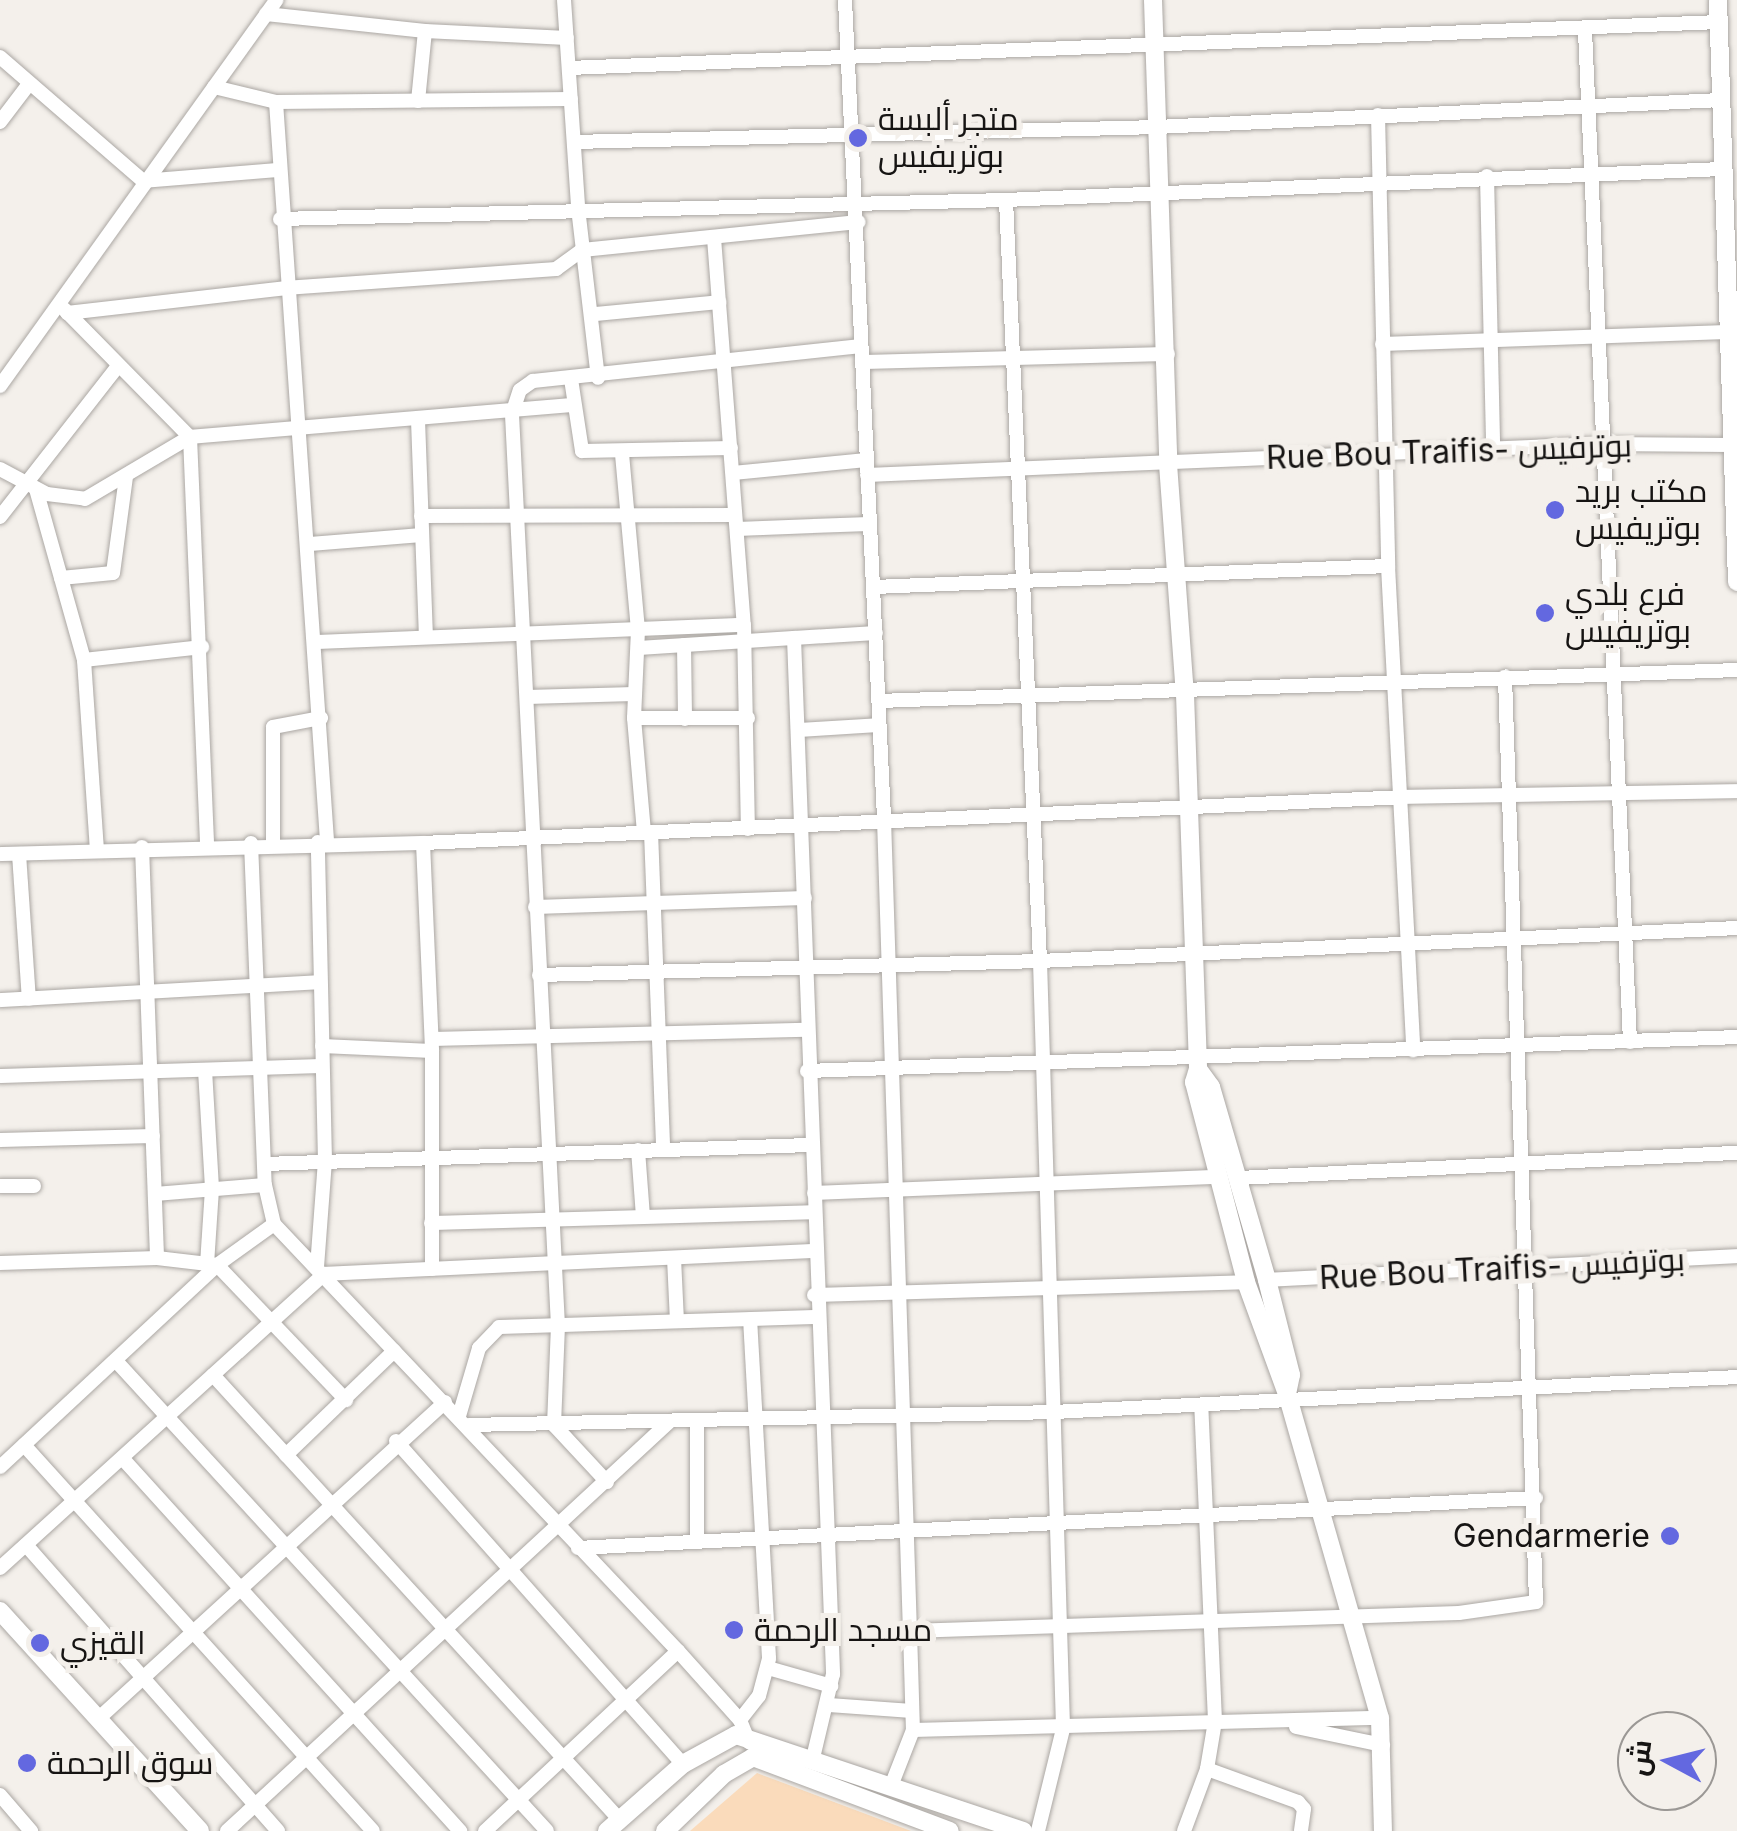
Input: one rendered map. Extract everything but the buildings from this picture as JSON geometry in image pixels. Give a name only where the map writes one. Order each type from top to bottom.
[{"type":"street","points":[[1,384],[63,308],[144,182],[276,0]]},
{"type":"street","points":[[564,0],[578,208],[594,314],[598,378]]},
{"type":"street","points":[[846,0],[884,819],[884,964],[901,1294],[910,1631],[912,1730],[891,1786]]},
{"type":"street","points":[[1152,0],[1168,354],[1168,464],[1185,694],[1186,811],[1198,1063],[1194,1082],[1246,1282],[1288,1398],[1380,1718],[1384,1831]]},
{"type":"street","points":[[1718,0],[1737,582]]},
{"type":"street","points":[[266,14],[425,30],[567,38]]},
{"type":"street","points":[[569,68],[1585,31],[1720,22]]},
{"type":"street","points":[[418,100],[425,30]]},
{"type":"street","points":[[1585,31],[1601,334],[1600,444],[1630,1042]]},
{"type":"street","points":[[0,57],[144,182],[277,170]]},
{"type":"street","points":[[0,122],[30,84]]},
{"type":"street","points":[[214,88],[276,102],[571,99]]},
{"type":"street","points":[[574,142],[1157,127],[1722,100]]},
{"type":"street","points":[[0,1568],[124,1460],[321,1271],[325,1160],[319,982],[321,718],[302,433],[285,288],[276,102]]},
{"type":"street","points":[[1378,115],[1388,566],[1404,797],[1413,1050]]},
{"type":"street","points":[[280,219],[578,208],[1006,200],[1592,170],[1724,168]]},
{"type":"street","points":[[1486,176],[1493,448]]},
{"type":"street","points":[[1006,200],[1040,960],[1063,1729],[1038,1831]]},
{"type":"street","points":[[63,308],[556,269],[582,250],[859,222]]},
{"type":"street","points":[[714,238],[744,626],[748,829]]},
{"type":"street","points":[[594,314],[718,302]]},
{"type":"street","points":[[63,308],[190,437],[202,647],[207,844]]},
{"type":"street","points":[[1382,344],[1727,332]]},
{"type":"street","points":[[607,1482],[554,1425],[558,1326],[548,1219],[512,414],[524,384],[861,346]]},
{"type":"street","points":[[862,362],[1168,354]]},
{"type":"street","points":[[0,517],[30,486],[118,366]]},
{"type":"street","points":[[571,379],[582,451],[622,454],[730,448]]},
{"type":"street","points":[[0,470],[30,486],[85,499],[190,437],[302,433],[574,405]]},
{"type":"street","points":[[418,420],[426,636]]},
{"type":"street","name":"Rue Bou Traifis- بوترفيس","points":[[733,473],[867,467],[1018,472],[1384,452],[1600,444],[1730,445]]},
{"type":"street","points":[[622,454],[638,630],[634,718],[648,833],[658,972],[664,1149]]},
{"type":"street","points":[[61,578],[113,574],[126,477]]},
{"type":"street","points":[[30,486],[84,660],[96,849]]},
{"type":"street","points":[[422,516],[627,516],[869,524]]},
{"type":"street","points":[[310,544],[422,535]]},
{"type":"street","points":[[874,588],[1178,578],[1388,566]]},
{"type":"street","points":[[318,642],[744,626]]},
{"type":"street","points":[[638,648],[876,634]]},
{"type":"street","points":[[794,638],[805,898],[808,1145],[814,1194],[818,1415],[831,1686],[813,1758]]},
{"type":"street","points":[[684,645],[685,719]]},
{"type":"street","points":[[84,660],[202,647]]},
{"type":"street","points":[[878,702],[1026,695],[1185,694],[1398,681],[1737,670]]},
{"type":"street","points":[[910,1631],[1531,1606],[1541,1584],[1528,1387],[1511,795],[1504,677]]},
{"type":"street","points":[[527,697],[634,694]]},
{"type":"street","points":[[273,842],[273,727],[321,718]]},
{"type":"street","points":[[634,718],[748,718]]},
{"type":"street","points":[[798,730],[879,725]]},
{"type":"street","points":[[0,854],[142,846],[423,842],[748,829],[1033,812],[1186,811],[1404,797],[1737,791]]},
{"type":"street","points":[[423,842],[432,1045],[432,1269]]},
{"type":"street","points":[[251,843],[260,986],[265,1184],[274,1224],[678,1651],[744,1728],[754,1757],[950,1831]]},
{"type":"street","points":[[142,846],[157,1258]]},
{"type":"street","points":[[18,854],[29,999]]},
{"type":"street","points":[[535,907],[805,898]]},
{"type":"street","points":[[539,975],[1040,960],[1737,928]]},
{"type":"street","points":[[0,1000],[319,982]]},
{"type":"street","points":[[322,1046],[432,1045],[542,1034],[806,1030]]},
{"type":"street","points":[[807,1072],[1198,1063],[1737,1037]]},
{"type":"street","points":[[1198,1063],[1211,1086],[1267,1280],[1291,1375],[1288,1398]]},
{"type":"street","points":[[0,1076],[322,1066]]},
{"type":"street","points":[[205,1070],[212,1265]]},
{"type":"street","points":[[0,1140],[153,1136]]},
{"type":"street","points":[[265,1164],[808,1145]]},
{"type":"street","points":[[638,1150],[643,1216]]},
{"type":"street","points":[[1238,1178],[1737,1153]]},
{"type":"street","points":[[814,1194],[1218,1178]]},
{"type":"street","points":[[154,1194],[265,1184]]},
{"type":"street","points":[[0,1186],[34,1186]]},
{"type":"street","points":[[432,1223],[814,1212]]},
{"type":"street","points":[[0,1467],[117,1362],[212,1265],[274,1224]]},
{"type":"street","points":[[321,1271],[815,1251]]},
{"type":"street","name":"Rue Bou Traifis- بوترفيس","points":[[1267,1280],[1524,1270],[1737,1256]]},
{"type":"street","points":[[0,1263],[157,1258],[212,1265],[346,1400]]},
{"type":"street","points":[[674,1258],[677,1320]]},
{"type":"street","points":[[814,1295],[1049,1291],[1246,1282]]},
{"type":"street","points":[[464,1421],[479,1348],[491,1329],[815,1318]]},
{"type":"street","points":[[213,1375],[565,1761],[613,1825],[683,1764],[744,1728],[768,1668],[750,1320]]},
{"type":"street","points":[[286,1455],[394,1352]]},
{"type":"street","points":[[117,1362],[547,1831]]},
{"type":"street","points":[[464,1421],[554,1425],[756,1416],[1054,1412],[1737,1377]]},
{"type":"street","points":[[98,1719],[396,1441],[445,1402]]},
{"type":"street","points":[[1184,1831],[1207,1769],[1215,1721],[1201,1405]]},
{"type":"street","points":[[697,1420],[697,1538]]},
{"type":"street","points":[[227,1831],[560,1528],[670,1422]]},
{"type":"street","points":[[396,1441],[509,1575],[683,1764]]},
{"type":"street","points":[[24,1445],[373,1831]]},
{"type":"street","points":[[124,1460],[460,1831]]},
{"type":"street","points":[[578,1548],[906,1527],[1057,1525],[1536,1498]]},
{"type":"street","points":[[26,1545],[278,1831]]},
{"type":"street","points":[[0,1611],[200,1831]]},
{"type":"street","points":[[485,1831],[565,1761],[678,1651]]},
{"type":"street","points":[[768,1668],[831,1686]]},
{"type":"street","points":[[829,1705],[912,1711]]},
{"type":"street","points":[[912,1730],[1063,1729],[1215,1721],[1276,1724],[1380,1718]]},
{"type":"street","points":[[1276,1724],[1383,1746]]},
{"type":"street","points":[[744,1728],[813,1758],[1022,1831]]},
{"type":"street","points":[[665,1831],[724,1774],[754,1757]]},
{"type":"street","points":[[1207,1769],[1298,1802],[1304,1816],[1300,1831]]},
{"type":"street","points":[[1,1800],[31,1831]]},
{"type":"shaded area","points":[[757,1773],[911,1831],[690,1831]]},
{"type":"place","name":"متجر ألبسة بوتريفيس","points":[[858,138]]},
{"type":"place","name":"مكتب بريد بوتريفيس","points":[[1555,510]]},
{"type":"place","name":"فرع بلدي بوتريفيس","points":[[1545,613]]},
{"type":"place","name":"Gendarmerie","points":[[1670,1536]]},
{"type":"place","name":"مسجد الرحمة","points":[[734,1630]]},
{"type":"place","name":"القيزي","points":[[40,1643]]},
{"type":"place","name":"سوق الرحمة","points":[[27,1763]]}]
